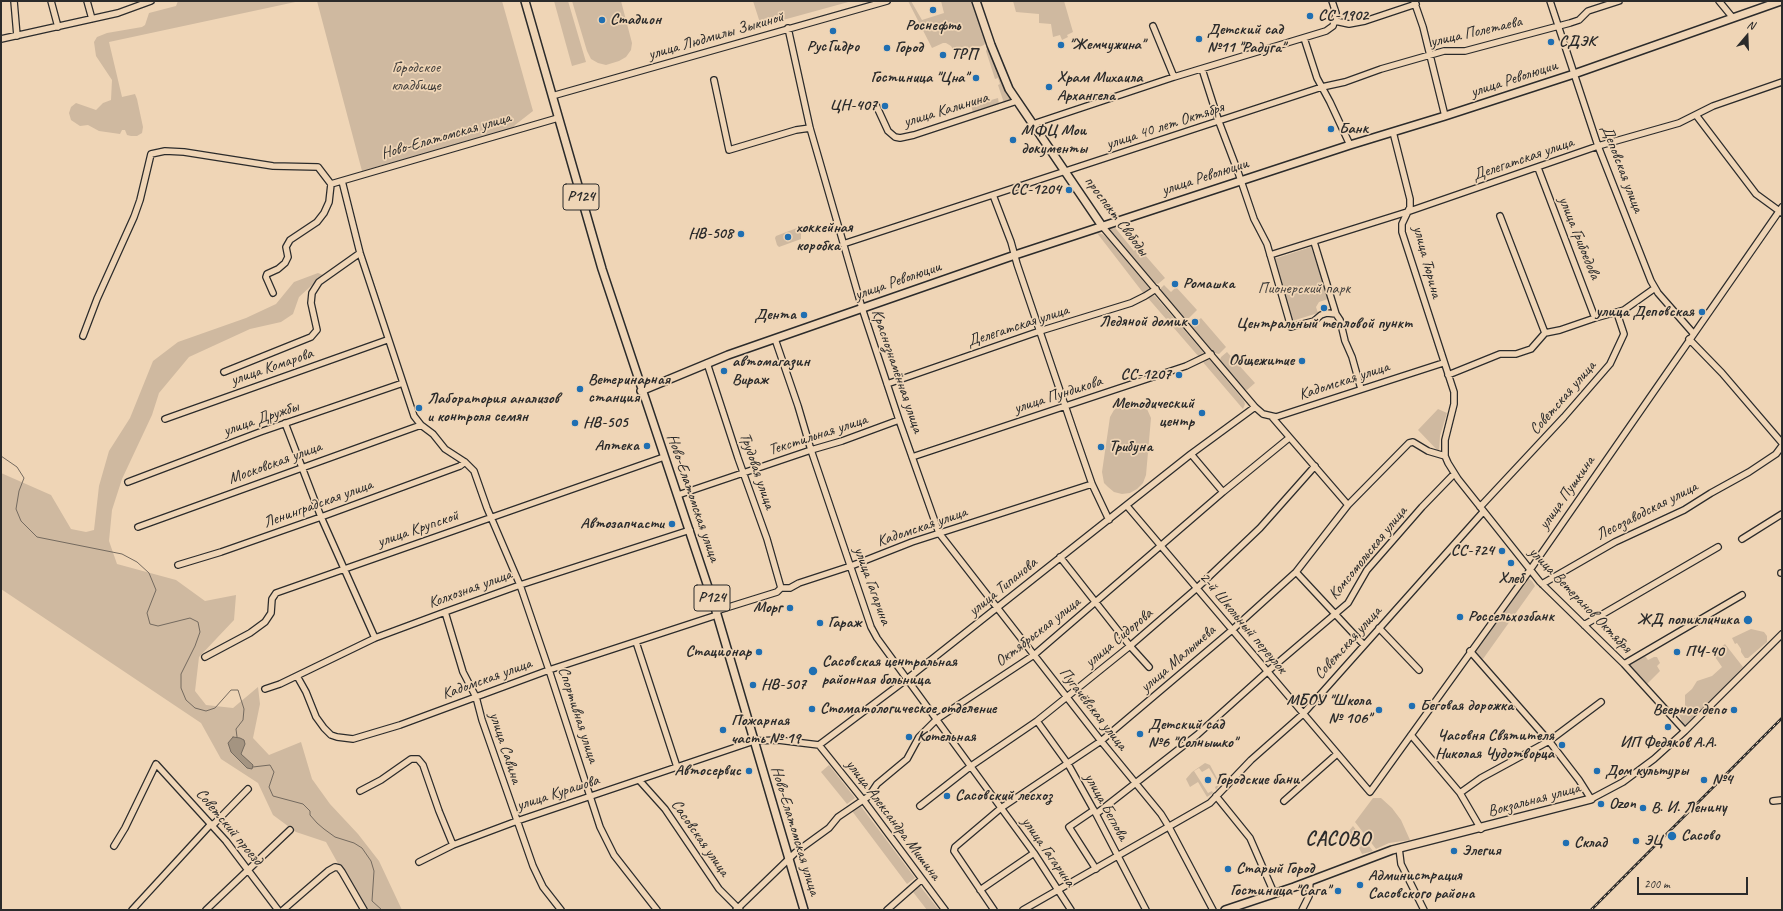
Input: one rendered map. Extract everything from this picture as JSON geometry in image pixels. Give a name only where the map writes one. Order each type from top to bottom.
[{"type":"main road","name":"Ново-Елатомская улица","points":[[525,1],[602,269],[664,457],[690,530],[804,910]]},
{"type":"main road","name":"проспект Свободы","points":[[976,1],[1003,76],[1017,101],[1102,226]]},
{"type":"main road","name":"улица Революции","points":[[642,391],[707,363],[1015,255],[1241,180],[1574,74],[1781,1]]},
{"type":"main road","name":"Вокзальная улица","points":[[1225,910],[1274,894],[1399,848],[1481,829],[1591,800]]},
{"type":"street","points":[[14,1],[17,36]]},
{"type":"street","points":[[51,1],[58,26]]},
{"type":"street","points":[[87,1],[92,19]]},
{"type":"street","points":[[1,39],[118,13],[152,1]]},
{"type":"street","name":"улица Людмилы Зыкиной","points":[[552,96],[887,1]]},
{"type":"street","points":[[1033,124],[1202,69],[1329,30],[1335,21],[1336,13],[1332,1]]},
{"type":"street","name":"Деповская улица","points":[[1550,1],[1598,146],[1655,288],[1693,333]]},
{"type":"street","name":"улица Полетаева","points":[[1381,69],[1418,60],[1444,51],[1464,51],[1579,20],[1588,11],[1619,1]]},
{"type":"street","points":[[1719,1],[1733,18]]},
{"type":"street","points":[[1335,21],[1349,24],[1365,21],[1415,2],[1445,116]]},
{"type":"street","points":[[1153,26],[1174,78]]},
{"type":"street","name":"Краснознамённая улица","points":[[788,28],[810,128],[862,308],[886,384],[940,533]]},
{"type":"street","points":[[1304,38],[1314,71],[1350,145]]},
{"type":"street","points":[[1202,69],[1219,122],[1254,219],[1264,238],[1270,255],[1291,327],[1314,321],[1321,315],[1327,313],[1336,314]]},
{"type":"street","name":"улица 40 лет Октября","points":[[843,244],[1322,87],[1345,82],[1381,69]]},
{"type":"street","points":[[714,80],[729,150],[796,130],[810,128]]},
{"type":"street","name":"Делегатская улица","points":[[1270,255],[1407,212],[1598,146],[1679,123],[1713,106],[1782,82]]},
{"type":"street","name":"улица Калинина","points":[[876,105],[888,131],[895,137],[900,138],[914,135],[1017,101]]},
{"type":"street","points":[[1696,115],[1756,194],[1781,210]]},
{"type":"street","name":"Ново-Елатомская улица","points":[[331,184],[558,118]]},
{"type":"street","name":"улица Тюрина","points":[[1393,132],[1410,199],[1402,224],[1403,236],[1448,375],[1454,399],[1445,440],[1445,456]]},
{"type":"street","points":[[83,336],[97,299],[134,217],[140,200],[151,154],[184,152],[273,166],[318,166],[331,184],[330,202],[317,222],[290,240],[286,247],[288,257],[285,262],[266,277],[273,293]]},
{"type":"street","name":"улица Грибоедова","points":[[1538,168],[1595,318]]},
{"type":"street","points":[[342,181],[360,254],[387,340],[404,383],[414,416],[421,425],[433,434],[445,449],[465,462]]},
{"type":"street","points":[[993,195],[1015,255],[1092,484],[1109,520]]},
{"type":"street","name":"улица Пушкина","points":[[1370,792],[1470,651],[1530,570],[1693,333],[1781,210]]},
{"type":"street","points":[[1500,216],[1545,333]]},
{"type":"street","name":"проспект Свободы","points":[[1102,226],[1255,407]]},
{"type":"street","points":[[1314,242],[1361,389]]},
{"type":"street","name":"улица Комарова","points":[[224,372],[311,337],[317,330],[311,303],[312,292],[319,282],[360,254]]},
{"type":"street","points":[[1448,375],[1500,354],[1516,354],[1531,349],[1545,333],[1560,330],[1624,310],[1655,288]]},
{"type":"street","name":"Делегатская улица","points":[[886,384],[1040,331],[1130,303],[1156,289]]},
{"type":"street","name":"Советская улица","points":[[1022,910],[1206,806],[1251,760],[1303,714],[1610,364],[1624,334],[1616,313]]},
{"type":"street","name":"улица Гагарина","points":[[775,339],[850,566],[874,632],[1034,853],[1071,910]]},
{"type":"street","points":[[1689,339],[1722,373],[1782,443]]},
{"type":"street","name":"улица Комарова","points":[[165,419],[387,340]]},
{"type":"street","name":"улица Пундикова","points":[[912,457],[1186,366],[1211,354]]},
{"type":"street","name":"Трудовая улица","points":[[707,363],[767,539],[781,588]]},
{"type":"street","name":"Кадомская улица","points":[[1272,417],[1444,363]]},
{"type":"street","name":"улица Дружбы","points":[[128,482],[285,423],[404,383]]},
{"type":"street","points":[[1255,407],[1263,414],[1272,417],[1348,505]]},
{"type":"street","name":"улица Типанова","points":[[819,745],[907,679],[1191,454],[1255,407]]},
{"type":"street","name":"Текстильная улица","points":[[678,495],[842,441],[899,420]]},
{"type":"street","points":[[285,423],[321,517],[375,638]]},
{"type":"street","name":"Московская улица","points":[[138,527],[421,425]]},
{"type":"street","name":"Октябрьская улица","points":[[738,909],[789,859],[826,831],[840,814],[864,801],[881,781],[907,759],[919,736],[937,719],[1034,655],[1224,492],[1290,438]]},
{"type":"street","name":"улица Малышева","points":[[980,890],[953,849],[1001,808],[1101,741],[1232,630],[1296,572],[1348,505],[1409,442],[1413,442],[1428,451],[1445,456]]},
{"type":"street","name":"Лесозаводская улица","points":[[1542,584],[1620,539],[1684,510],[1749,472],[1776,454],[1782,446]]},
{"type":"street","points":[[1191,454],[1224,492]]},
{"type":"street","name":"улица Ветеранов Октября","points":[[1445,456],[1454,474],[1542,584],[1624,664],[1685,731]]},
{"type":"street","name":"улица Крупской","points":[[205,657],[250,633],[265,622],[271,613],[272,599],[276,593],[664,457]]},
{"type":"street","name":"Ленинградская улица","points":[[178,565],[221,552],[321,517],[460,466],[465,462]]},
{"type":"street","name":"Спортивная улица","points":[[465,462],[474,471],[487,508],[520,585],[600,828],[614,855],[657,910]]},
{"type":"street","name":"улица Сидорова","points":[[920,806],[971,766],[1068,698],[1130,646],[1197,588],[1260,528],[1315,466]]},
{"type":"street","name":"Комсомольская улица","points":[[1096,869],[1069,827],[1095,812],[1136,783],[1197,735],[1267,672],[1335,615],[1350,600],[1367,570],[1422,507],[1454,474]]},
{"type":"street","name":"Кадомская улица","points":[[297,676],[306,692],[320,724],[331,735],[344,739],[353,739],[400,725],[549,670],[636,642],[777,592],[781,588],[790,588],[799,583],[940,533],[1092,484]]},
{"type":"street","name":"2-й Школьный переулок","points":[[1127,506],[1370,792]]},
{"type":"street","points":[[1742,539],[1782,514]]},
{"type":"street","name":"Колхозная улица","points":[[265,689],[297,676],[375,638],[520,585],[690,530]]},
{"type":"street","name":"Пугачёвская улица","points":[[940,533],[1169,827],[1213,910]]},
{"type":"street","points":[[1584,625],[1718,547]]},
{"type":"street","points":[[1060,557],[1130,646],[1150,667]]},
{"type":"street","points":[[1296,572],[1364,645]]},
{"type":"street","points":[[1624,664],[1742,595]]},
{"type":"street","name":"улица Савина","points":[[445,612],[463,672],[476,697],[482,720],[537,877],[561,910]]},
{"type":"street","points":[[1379,628],[1419,670]]},
{"type":"street","name":"Вокзальная улица","points":[[1591,800],[1633,776],[1654,759],[1685,731],[1782,634]]},
{"type":"street","points":[[636,642],[677,766]]},
{"type":"street","points":[[1470,651],[1549,742],[1579,780],[1591,800]]},
{"type":"street","points":[[1460,793],[1481,778],[1549,742],[1601,702]]},
{"type":"street","name":"улица Беглова","points":[[1037,721],[1068,764],[1146,910]]},
{"type":"street","points":[[1411,735],[1460,793],[1481,829]]},
{"type":"street","points":[[754,741],[778,740],[819,745]]},
{"type":"street","name":"улица Курашова","points":[[419,862],[453,845],[517,821],[754,741]]},
{"type":"street","name":"улица Александра Мишина","points":[[819,745],[864,801],[945,910]]},
{"type":"street","points":[[1284,802],[1337,754]]},
{"type":"street","points":[[360,791],[381,780],[410,759],[418,759],[423,765],[438,811],[453,845]]},
{"type":"street","name":"Советский проезд","points":[[114,846],[125,828],[156,764],[211,825],[278,910]]},
{"type":"street","name":"Сасовская улица","points":[[639,780],[665,809],[719,889],[738,909]]},
{"type":"street","points":[[132,910],[211,825],[248,789]]},
{"type":"street","points":[[1216,796],[1250,838],[1274,894]]},
{"type":"street","points":[[1773,800],[1782,800]]},
{"type":"street","points":[[206,910],[247,869],[290,830]]},
{"type":"street","points":[[1399,848],[1401,864],[1424,910]]},
{"type":"street","points":[[994,910],[980,890],[1034,853]]},
{"type":"street","points":[[283,910],[328,871],[335,868],[339,868],[342,872],[364,910]]},
{"type":"street","points":[[887,910],[922,880]]},
{"type":"street","points":[[1302,910],[1309,896],[1310,881]]},
{"type":"green space","points":[[178,1],[300,1],[109,42],[122,97],[135,94],[137,99],[143,127],[142,133],[137,136],[131,136],[127,135],[125,130],[122,130],[120,134],[99,131],[88,125],[80,126],[71,120],[69,113],[71,107],[76,103],[96,110],[103,103],[111,100],[112,80],[96,56],[94,42],[97,37],[107,33],[142,27],[145,25],[149,13],[176,6]]},
{"type":"green space","name":"Городское кладбище","points":[[317,1],[502,1],[533,111],[512,129],[362,171]]},
{"type":"green space","points":[[554,1],[568,1],[586,62],[572,66]]},
{"type":"green space","name":"Стадион","points":[[572,1],[621,1],[632,43],[631,50],[626,57],[606,65],[591,59],[587,51]]},
{"type":"green space","points":[[753,1],[852,1],[761,26]]},
{"type":"green space","points":[[908,1],[911,1],[922,20],[944,13],[941,1],[972,1],[986,41],[984,45],[958,56],[951,46],[946,43],[932,48]]},
{"type":"green space","points":[[1013,1],[1064,1],[1073,32],[1062,40],[1060,35],[1053,37],[1051,24],[1039,23],[1039,14],[1016,12]]},
{"type":"green space","points":[[989,49],[999,76],[1010,99],[1004,103],[998,85],[1000,84],[998,78],[995,79],[986,51]]},
{"type":"green space","points":[[998,98],[999,104],[975,113],[973,112],[971,106]]},
{"type":"green space","points":[[1113,225],[1134,251],[1138,247],[1165,278],[1158,284],[1155,283],[1110,232],[1109,228]]},
{"type":"green space","name":"хоккейная коробка","points":[[797,228],[801,233],[801,239],[779,247],[777,245],[775,238],[776,236]]},
{"type":"green space","points":[[1097,233],[1102,234],[1107,238],[1149,288],[1148,291],[1144,294]]},
{"type":"green space","name":"Пионерский парк","points":[[1311,247],[1328,299],[1319,302],[1316,307],[1318,313],[1292,321],[1274,259]]},
{"type":"green space","points":[[318,273],[323,275],[299,297],[293,314],[281,322],[250,329],[189,357],[159,393],[152,415],[122,479],[112,510],[109,541],[117,564],[176,580],[205,601],[236,595],[234,620],[199,657],[195,691],[206,705],[233,708],[258,687],[260,704],[253,738],[269,755],[301,742],[312,779],[330,804],[358,834],[379,861],[402,910],[364,910],[326,842],[296,832],[273,815],[258,783],[221,759],[201,723],[1,589],[1,473],[51,495],[71,529],[86,532],[94,530],[99,486],[109,451],[130,418],[153,361],[178,342],[246,318],[276,304],[294,282]]},
{"type":"green space","points":[[1164,285],[1171,292],[1176,287],[1197,310],[1189,318],[1185,318],[1161,291],[1161,288]]},
{"type":"green space","points":[[1152,295],[1155,296],[1203,352],[1202,355],[1199,357],[1147,297]]},
{"type":"green space","points":[[1201,318],[1226,347],[1219,354],[1214,353],[1190,324],[1192,320],[1195,323]]},
{"type":"green space","points":[[1227,352],[1255,383],[1247,390],[1243,389],[1220,360],[1221,357]]},
{"type":"green space","points":[[1206,359],[1210,360],[1244,401],[1245,404],[1243,409],[1202,361]]},
{"type":"green space","points":[[1134,402],[1141,404],[1147,409],[1151,418],[1146,475],[1143,483],[1137,489],[1130,493],[1122,494],[1114,492],[1104,483],[1102,472],[1110,417],[1114,410],[1120,405]]},
{"type":"green space","points":[[1438,409],[1447,413],[1440,436],[1439,452],[1418,430]]},
{"type":"green space","points":[[1528,578],[1535,586],[1483,659],[1481,658],[1475,651]]},
{"type":"green space","points":[[1751,629],[1764,632],[1767,636],[1767,642],[1748,658],[1745,658],[1741,652],[1741,649],[1737,643],[1735,644],[1732,638]]},
{"type":"green space","points":[[1725,644],[1743,667],[1687,726],[1684,726],[1679,715],[1685,707],[1685,695],[1692,689],[1697,681],[1712,676],[1722,667],[1713,654]]},
{"type":"green space","points":[[1645,656],[1648,660],[1657,657],[1660,663],[1657,666],[1660,671],[1647,684],[1630,665]]},
{"type":"green space","points":[[1205,763],[1210,765],[1220,784],[1216,790],[1215,787],[1219,784],[1209,768],[1202,772],[1199,768],[1194,771],[1208,793],[1212,791],[1213,793],[1207,797],[1198,782],[1190,787],[1186,779],[1192,772]]},
{"type":"green space","points":[[829,765],[855,798],[847,804],[821,772]]},
{"type":"green space","points":[[1373,798],[1381,798],[1392,808],[1401,820],[1410,840],[1389,843],[1376,849],[1355,822]]},
{"type":"green space","points":[[860,805],[915,878],[907,884],[852,811]]},
{"type":"green space","points":[[1353,826],[1373,851],[1362,854],[1359,848],[1361,846],[1357,840],[1354,841],[1348,832]]},
{"type":"green space","points":[[920,886],[939,910],[927,910],[913,892]]},
{"type":"shaded area","points":[[233,737],[244,740],[245,744],[241,754],[253,765],[252,769],[247,768],[231,752],[228,743]]},
{"type":"waterway","points":[[1,456],[17,467],[24,478],[19,491],[16,509],[21,521],[37,537],[122,554],[137,562],[149,573],[156,590],[147,613],[150,624],[158,626],[190,618],[198,622],[200,632],[195,646],[181,674],[181,688],[186,700],[195,708],[206,711],[215,708],[231,690],[238,690],[244,709],[243,720],[236,729],[237,737]]},
{"type":"waterway","points":[[253,767],[270,765],[274,772],[269,787],[273,796],[303,804],[310,811],[310,815],[324,829],[335,837],[354,843],[362,848],[371,861],[374,871],[372,901],[382,910]]},
{"type":"railway","points":[[1591,910],[1782,718]]},
{"type":"place","name":"Роснефть","points":[[933,10]]},
{"type":"place","name":"СС-1902","points":[[1310,16]]},
{"type":"place","name":"Стадион","points":[[602,20]]},
{"type":"place","name":"РусГидро","points":[[833,31]]},
{"type":"place","name":"Детский сад №11 \"Радуга\"","points":[[1199,39]]},
{"type":"place","name":"СДЭК","points":[[1551,42]]},
{"type":"place","name":"\"Жемчужина\"","points":[[1061,45]]},
{"type":"place","name":"Город","points":[[887,48]]},
{"type":"place","name":"ТРП","points":[[943,55]]},
{"type":"place","name":"Гостиница \"Цна\"","points":[[976,78]]},
{"type":"place","name":"Храм Михаила Архангела","points":[[1049,87]]},
{"type":"place","name":"ЦН-407","points":[[885,106]]},
{"type":"place","name":"Банк","points":[[1331,129]]},
{"type":"place","name":"МФЦ Мои документы","points":[[1013,140]]},
{"type":"place","name":"СС-1204","points":[[1069,190]]},
{"type":"place","name":"НВ-508","points":[[741,234]]},
{"type":"place","name":"хоккейная коробка","points":[[788,237]]},
{"type":"place","name":"Ромашка","points":[[1175,284]]},
{"type":"place","name":"Центральный тепловой пункт","points":[[1324,308]]},
{"type":"place","name":"улица Деповская","points":[[1702,312]]},
{"type":"place","name":"Дента","points":[[804,315]]},
{"type":"place","name":"Ледяной домик","points":[[1195,322]]},
{"type":"place","name":"Общежитие","points":[[1302,361]]},
{"type":"place","name":"автомагазин Вираж","points":[[724,371]]},
{"type":"place","name":"СС-1207","points":[[1179,375]]},
{"type":"place","name":"Ветеринарная станция","points":[[580,389]]},
{"type":"place","name":"Лаборатория анализов и контроля семян","points":[[419,408]]},
{"type":"place","name":"Методический центр","points":[[1202,413]]},
{"type":"place","name":"НВ-505","points":[[575,423]]},
{"type":"place","name":"Аптека","points":[[647,446]]},
{"type":"place","name":"Трибуна","points":[[1101,447]]},
{"type":"place","name":"Автозапчасти","points":[[672,524]]},
{"type":"place","name":"СС-724","points":[[1502,551]]},
{"type":"place","name":"Хлеб","points":[[1511,563]]},
{"type":"place","name":"Морг","points":[[790,608]]},
{"type":"place","name":"Россельхозбанк","points":[[1460,617]]},
{"type":"place","name":"ЖД поликлиника","points":[[1748,620]]},
{"type":"place","name":"Гараж","points":[[820,623]]},
{"type":"place","name":"Стационар","points":[[759,652]]},
{"type":"place","name":"ПЧ-40","points":[[1677,652]]},
{"type":"place","name":"Сасовская центральная районная больница","points":[[813,671]]},
{"type":"place","name":"НВ-507","points":[[753,685]]},
{"type":"place","name":"Беговая дорожка","points":[[1412,706]]},
{"type":"place","name":"Стоматологическое отделение","points":[[812,709]]},
{"type":"place","name":"МБОУ \"Школа № 106\"","points":[[1379,710]]},
{"type":"place","name":"Веерное депо","points":[[1734,710]]},
{"type":"place","name":"ИП Федяков А.А.","points":[[1668,727]]},
{"type":"place","name":"Пожарная часть № 19","points":[[723,730]]},
{"type":"place","name":"Детский сад №6 \"Солнышко\"","points":[[1140,734]]},
{"type":"place","name":"Котельная","points":[[909,737]]},
{"type":"place","name":"Часовня Святителя Николая Чудотворца","points":[[1562,745]]},
{"type":"place","name":"Автосервис","points":[[749,771]]},
{"type":"place","name":"Дом культуры","points":[[1597,771]]},
{"type":"place","name":"Городские бани","points":[[1208,780]]},
{"type":"place","name":"№4","points":[[1704,780]]},
{"type":"place","name":"Сасовский лесхоз","points":[[947,796]]},
{"type":"place","name":"Ozon","points":[[1601,804]]},
{"type":"place","name":"В. И. Ленину","points":[[1643,808]]},
{"type":"place","name":"Сасово","points":[[1672,836]]},
{"type":"place","name":"ЭЦ","points":[[1636,841]]},
{"type":"place","name":"Склад","points":[[1566,843]]},
{"type":"place","name":"Элегия","points":[[1454,851]]},
{"type":"place","name":"Старый Город","points":[[1228,869]]},
{"type":"place","name":"Администрация Сасовского района","points":[[1360,885]]},
{"type":"place","name":"Гостиница \"Сага\"","points":[[1338,891]]},
{"type":"district","name":"САСОВО","points":[[1338,840]]}]
